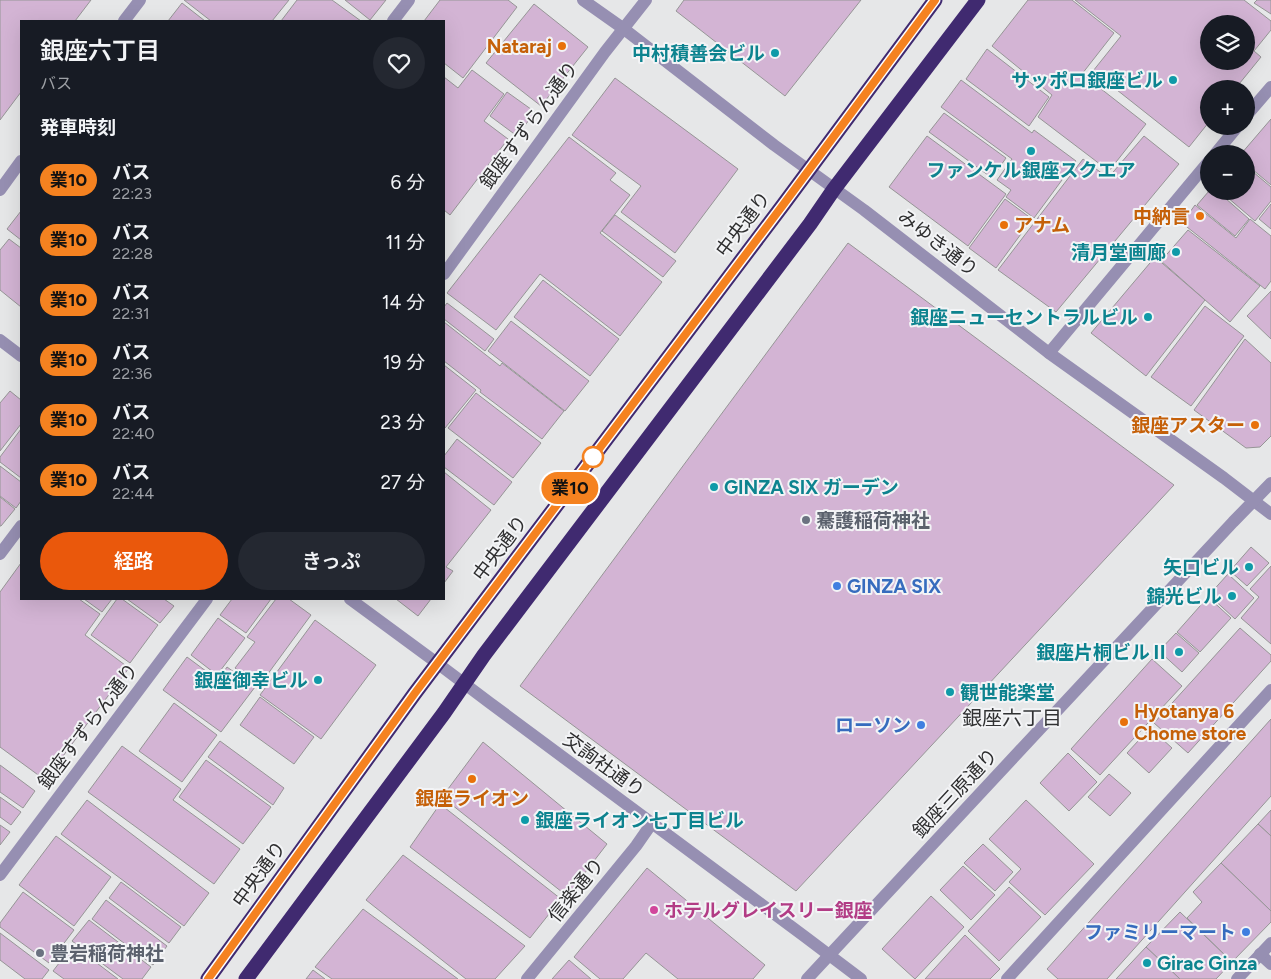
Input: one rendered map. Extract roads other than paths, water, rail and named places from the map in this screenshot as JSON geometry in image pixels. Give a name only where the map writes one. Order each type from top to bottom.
[{"type":"highway","name":"中央通り","points":[[208,979],[437,663],[935,0]]},
{"type":"highway","points":[[246,979],[464,684],[810,224],[834,189],[978,0]]},
{"type":"street","points":[[125,20],[140,0]]},
{"type":"street","points":[[394,20],[409,0]]},
{"type":"street","name":"みゆき通り","points":[[584,0],[808,170],[864,210],[1049,353],[1271,514]]},
{"type":"street","name":"銀座すずらん通り","points":[[445,273],[605,52],[646,0]]},
{"type":"street","points":[[1255,106],[1271,87]]},
{"type":"street","points":[[1222,145],[1231,135]]},
{"type":"street","points":[[0,190],[20,162]]},
{"type":"street","points":[[1049,353],[1200,173]]},
{"type":"street","points":[[0,340],[20,355]]},
{"type":"street","name":"銀座三原通り","points":[[807,979],[1271,483]]},
{"type":"street","points":[[0,554],[20,527]]},
{"type":"street","name":"銀座すずらん通り","points":[[0,875],[206,600]]},
{"type":"street","name":"交詢社通り","points":[[351,600],[861,979]]},
{"type":"street","points":[[1007,979],[1271,690]]},
{"type":"street","name":"信楽通り","points":[[527,979],[636,846],[652,823]]},
{"type":"street","points":[[1237,979],[1271,943]]},
{"type":"street","points":[[1260,954],[1271,964]]},
{"type":"place","name":"Nataraj","points":[[562,46]]},
{"type":"place","name":"中村積善会ビル","points":[[775,53]]},
{"type":"place","name":"サッポロ銀座ビル","points":[[1173,80]]},
{"type":"place","name":"ファンケル銀座スクエア","points":[[1031,151]]},
{"type":"place","name":"中納言","points":[[1200,216]]},
{"type":"place","name":"アナム","points":[[1004,225]]},
{"type":"place","name":"清月堂画廊","points":[[1176,252]]},
{"type":"place","name":"銀座ニューセントラルビル","points":[[1148,317]]},
{"type":"place","name":"銀座アスター","points":[[1255,425]]},
{"type":"place","name":"GINZA SIX ガーデン","points":[[714,487]]},
{"type":"place","name":"騫護稲荷神社","points":[[806,520]]},
{"type":"place","name":"矢口ビル","points":[[1249,567]]},
{"type":"place","name":"GINZA SIX","points":[[837,586]]},
{"type":"place","name":"錦光ビル","points":[[1232,596]]},
{"type":"place","name":"銀座片桐ビルⅡ","points":[[1179,652]]},
{"type":"place","name":"銀座御幸ビル","points":[[318,680]]},
{"type":"place","name":"観世能楽堂","points":[[950,692]]},
{"type":"place","name":"Hyotanya 6 Chome store","points":[[1124,722]]},
{"type":"place","name":"ローソン","points":[[921,725]]},
{"type":"place","name":"銀座ライオン","points":[[472,779]]},
{"type":"place","name":"銀座ライオン七丁目ビル","points":[[525,820]]},
{"type":"place","name":"ホテルグレイスリー銀座","points":[[654,910]]},
{"type":"place","name":"ファミリーマート","points":[[1246,932]]},
{"type":"place","name":"豊岩稲荷神社","points":[[40,953]]},
{"type":"place","name":"Girac Ginza","points":[[1147,963]]},
{"type":"district","name":"銀座六丁目","points":[[1012,718]]}]
